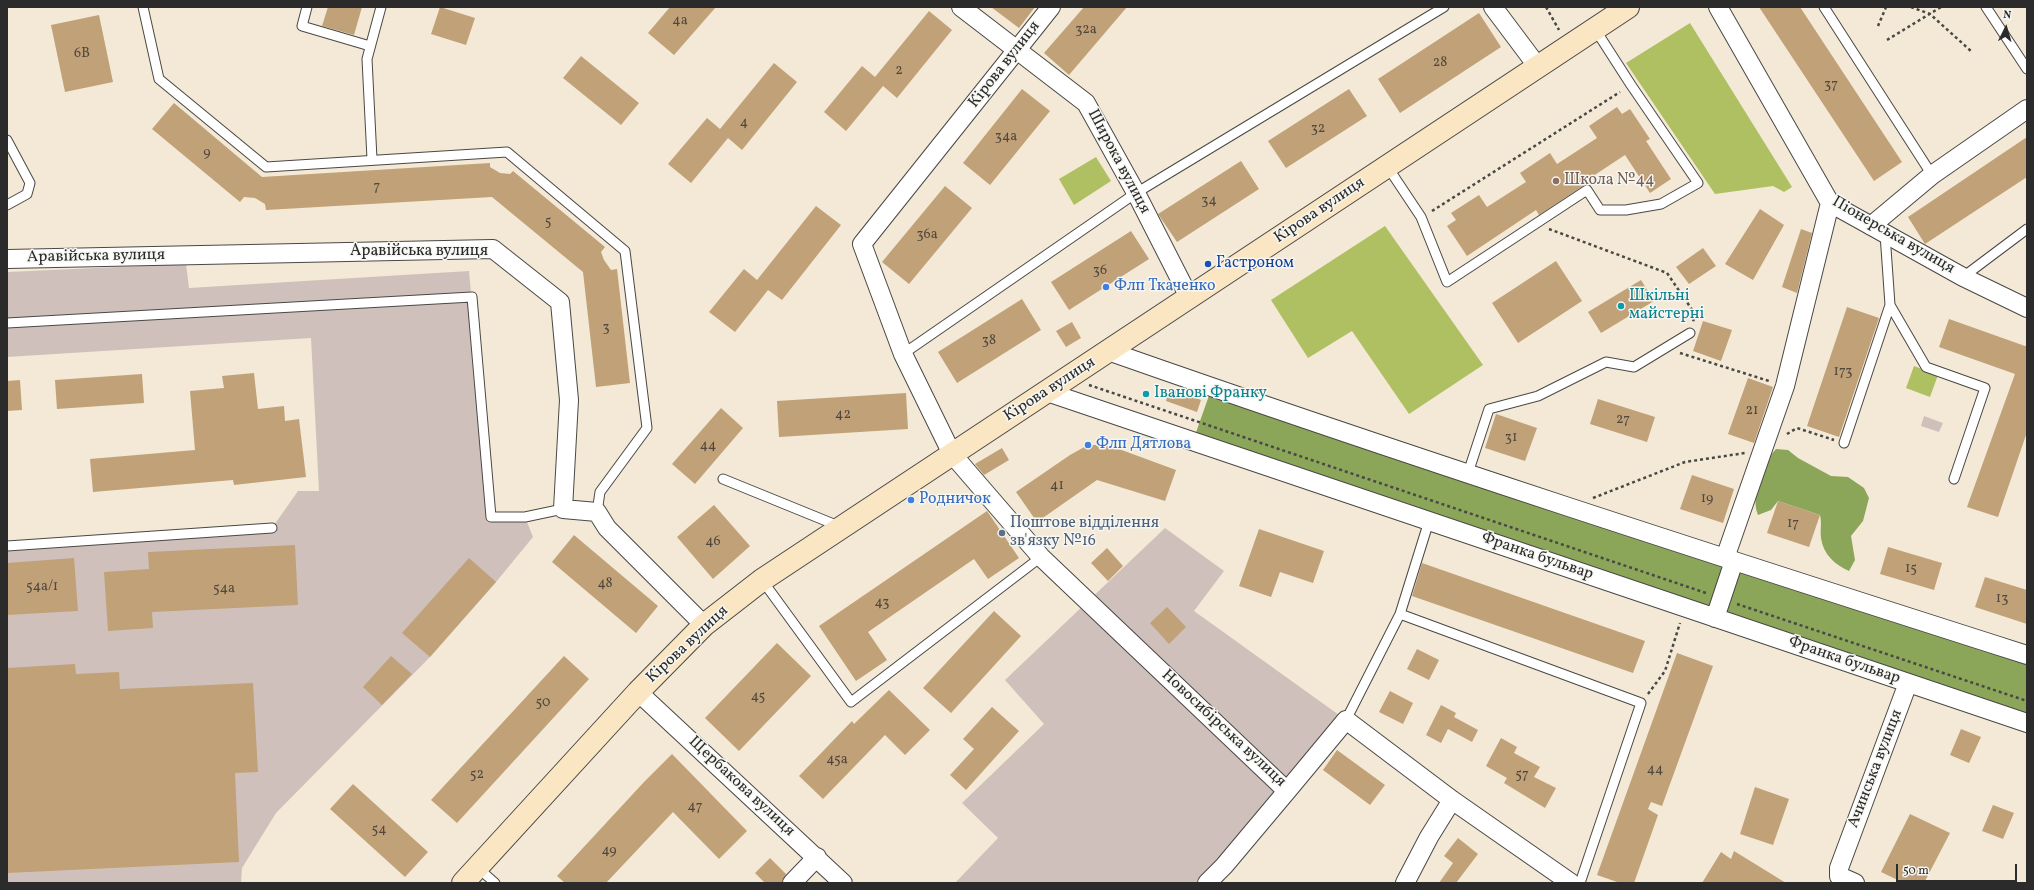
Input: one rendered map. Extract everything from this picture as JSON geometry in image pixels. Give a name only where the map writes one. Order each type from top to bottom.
[{"type":"street","name":"Широка вулиця","points":[[961,7],[1086,103],[1136,193],[1189,297]]},
{"type":"street","name":"Кірова вулиця","points":[[952,454],[903,354],[862,244],[1051,7]]},
{"type":"street","points":[[1493,7],[1538,67]]},
{"type":"street","name":"Кірова вулиця","points":[[463,883],[638,692],[704,625],[762,580],[1628,7]]},
{"type":"street","name":"Піонерська вулиця","points":[[1718,7],[1830,203],[1963,277],[2027,308]]},
{"type":"street","points":[[1878,230],[1932,175],[2027,109]]},
{"type":"street","points":[[1715,618],[1722,598],[1730,560],[1762,451],[1785,386],[1830,203]]},
{"type":"street","name":"Аравійська вулиця","points":[[7,259],[493,249],[560,302],[569,400],[563,509]]},
{"type":"street","points":[[1108,351],[1730,560],[2027,655]]},
{"type":"street","name":"Франка бульвар","points":[[1047,392],[2027,723]]},
{"type":"street","name":"Новосибірська вулиця","points":[[952,454],[1041,557],[1287,791],[1346,720]]},
{"type":"street","points":[[563,509],[597,512],[607,528],[704,625]]},
{"type":"street","name":"Ачинська вулиця","points":[[1855,883],[1839,876],[1839,868],[1908,683]]},
{"type":"street","name":"Щербакова вулиця","points":[[638,692],[817,857],[843,883]]},
{"type":"street","points":[[1346,720],[1452,800],[1571,883]]},
{"type":"street","points":[[1208,883],[1287,791]]},
{"type":"street","points":[[1405,883],[1429,837],[1452,800]]},
{"type":"street","points":[[792,883],[817,857]]},
{"type":"lane","points":[[143,7],[159,79],[266,167],[372,159],[507,152],[625,251],[647,428],[600,492],[597,512]]},
{"type":"lane","points":[[307,7],[302,26],[370,46]]},
{"type":"lane","points":[[372,159],[367,59],[381,7]]},
{"type":"lane","points":[[903,354],[1136,193],[1444,7]]},
{"type":"lane","points":[[1824,7],[1932,175]]},
{"type":"lane","points":[[1986,7],[2027,69]]},
{"type":"lane","points":[[1387,166],[1421,217],[1447,282],[1587,190],[1600,210],[1626,210],[1661,204],[1698,183],[1631,85],[1595,29]]},
{"type":"lane","points":[[7,140],[30,182],[28,194],[7,205]]},
{"type":"lane","points":[[1963,277],[2027,229]]},
{"type":"lane","points":[[1878,230],[1890,305],[1926,367],[1985,388],[1954,479]]},
{"type":"lane","points":[[7,324],[472,297],[491,517],[525,517],[563,509]]},
{"type":"lane","points":[[1844,443],[1890,305]]},
{"type":"lane","points":[[1468,473],[1489,409],[1538,396],[1606,362],[1634,366],[1690,333]]},
{"type":"lane","points":[[723,479],[842,527]]},
{"type":"lane","points":[[1346,720],[1400,614],[1429,521]]},
{"type":"lane","points":[[7,546],[272,528]]},
{"type":"lane","points":[[762,580],[851,702],[1041,557]]},
{"type":"lane","points":[[1400,614],[1641,703],[1580,883]]},
{"type":"lane","points":[[477,867],[495,883]]},
{"type":"path","points":[[1546,7],[1556,25]]},
{"type":"path","points":[[1878,26],[1886,7]]},
{"type":"path","points":[[1911,7],[1930,14],[1972,52]]},
{"type":"path","points":[[1887,40],[1941,7]]},
{"type":"path","points":[[1421,217],[1631,85]]},
{"type":"path","points":[[1536,224],[1667,273],[1695,314],[1685,354]]},
{"type":"path","points":[[1660,351],[1685,354],[1785,386]]},
{"type":"path","points":[[1068,378],[2027,701]]},
{"type":"path","points":[[1785,435],[1797,428],[1844,443]]},
{"type":"path","points":[[1570,507],[1685,462],[1762,451]]},
{"type":"path","points":[[1641,703],[1665,671],[1685,607]]},
{"type":"shaded area","points":[[186,264],[189,288],[469,271],[491,517],[525,517],[533,537],[496,582],[430,657],[276,813],[242,868],[241,883],[7,883],[7,546],[272,528],[298,491],[319,491],[311,338],[7,357],[7,272]]},
{"type":"shaded area","points":[[1924,416],[1943,423],[1939,432],[1921,426]]},
{"type":"shaded area","points":[[1165,528],[1224,571],[1194,611],[1346,720],[1207,883],[955,883],[998,838],[962,803],[1044,724],[1005,680]]},
{"type":"green space","points":[[1690,23],[1792,187],[1784,192],[1773,186],[1715,194],[1626,63]]},
{"type":"green space","points":[[1096,157],[1111,181],[1074,205],[1059,179]]},
{"type":"green space","points":[[1385,226],[1483,365],[1409,414],[1352,331],[1308,358],[1271,300]]},
{"type":"green space","points":[[1914,366],[1938,375],[1930,397],[1906,388]]},
{"type":"green space","points":[[1212,387],[2027,655],[2027,723],[1193,441]]},
{"type":"green space","points":[[1776,449],[1788,450],[1798,458],[1831,476],[1848,477],[1864,488],[1869,498],[1863,521],[1851,536],[1855,560],[1849,571],[1839,566],[1830,558],[1824,549],[1821,538],[1820,515],[1778,501],[1771,510],[1758,515],[1756,499],[1759,480],[1762,471]]},
{"type":"building","points":[[328,7],[362,7],[354,35],[322,26]]},
{"type":"building","points":[[440,7],[475,18],[466,45],[431,34]]},
{"type":"building","points":[[670,7],[716,7],[674,55],[648,33]]},
{"type":"building","points":[[991,7],[1035,7],[1019,28]]},
{"type":"building","points":[[1084,7],[1127,7],[1069,75],[1044,53]]},
{"type":"building","points":[[1759,7],[1800,7],[1902,162],[1874,181]]},
{"type":"building","points":[[929,11],[952,30],[897,98],[883,86],[846,131],[824,112],[862,66],[875,77]]},
{"type":"building","points":[[1479,13],[1501,47],[1400,113],[1378,79]]},
{"type":"building","points":[[99,15],[113,82],[65,92],[51,25]]},
{"type":"building","points":[[581,56],[639,103],[621,125],[563,78]]},
{"type":"building","points":[[774,63],[797,82],[742,150],[728,138],[691,183],[668,164],[707,118],[720,129]]},
{"type":"building","points":[[1022,89],[1050,111],[990,185],[963,163]]},
{"type":"building","points":[[1349,89],[1367,116],[1286,168],[1268,141]]},
{"type":"building","points":[[174,103],[262,177],[490,163],[490,167],[500,173],[510,174],[513,171],[605,247],[601,252],[604,260],[611,270],[617,269],[630,383],[596,387],[583,272],[492,197],[266,210],[265,204],[255,198],[244,197],[240,202],[152,129]]},
{"type":"building","name":"Школа №44","points":[[1617,107],[1622,114],[1630,109],[1650,139],[1646,141],[1671,179],[1650,193],[1625,155],[1584,182],[1586,184],[1539,215],[1536,210],[1467,256],[1447,226],[1456,220],[1451,213],[1479,195],[1487,207],[1526,182],[1520,173],[1550,153],[1557,164],[1597,138],[1589,126]]},
{"type":"building","points":[[2027,137],[2027,177],[1925,244],[1908,217]]},
{"type":"building","points":[[1241,161],[1259,189],[1177,242],[1158,214]]},
{"type":"building","points":[[945,186],[972,208],[909,284],[882,262]]},
{"type":"building","points":[[816,206],[841,225],[782,300],[768,290],[735,332],[709,312],[744,269],[757,280]]},
{"type":"building","points":[[1760,209],[1784,225],[1753,280],[1725,264]]},
{"type":"building","points":[[1801,229],[1812,233],[1797,293],[1782,287]]},
{"type":"building","points":[[1131,231],[1149,259],[1069,310],[1051,282]]},
{"type":"building","points":[[1703,248],[1716,266],[1689,284],[1676,267]]},
{"type":"building","points":[[1556,261],[1582,301],[1518,343],[1492,303]]},
{"type":"building","name":"Шкільні майстерні","points":[[1641,280],[1654,301],[1601,333],[1588,312]]},
{"type":"building","points":[[1022,299],[1041,330],[957,383],[938,352]]},
{"type":"building","points":[[1847,307],[1879,318],[1839,437],[1807,426]]},
{"type":"building","points":[[1949,319],[2025,346],[2027,345],[2027,432],[1998,517],[1967,507],[2015,374],[1939,347]]},
{"type":"building","points":[[1703,321],[1732,330],[1721,361],[1693,351]]},
{"type":"building","points":[[1072,322],[1081,338],[1066,347],[1056,331]]},
{"type":"building","points":[[254,373],[258,409],[284,406],[285,421],[299,419],[306,477],[234,485],[233,480],[93,492],[90,459],[195,450],[190,391],[224,388],[222,376]]},
{"type":"building","points":[[142,374],[144,403],[57,409],[55,380]]},
{"type":"building","points":[[1748,378],[1773,387],[1754,443],[1728,434]]},
{"type":"building","points":[[20,380],[22,410],[7,411],[7,381]]},
{"type":"building","points":[[1170,388],[1201,400],[1197,412],[1166,401]]},
{"type":"building","points":[[906,393],[908,429],[779,437],[777,401]]},
{"type":"building","points":[[1598,399],[1655,417],[1647,442],[1590,424]]},
{"type":"building","points":[[721,408],[743,428],[695,484],[672,464]]},
{"type":"building","points":[[1496,414],[1537,428],[1525,461],[1485,448]]},
{"type":"building","points":[[1088,445],[1108,445],[1176,470],[1165,501],[1097,480],[1037,522],[1016,492],[1070,455]]},
{"type":"building","points":[[1002,448],[1009,460],[984,475],[975,464]]},
{"type":"building","points":[[1692,475],[1734,489],[1723,523],[1680,509]]},
{"type":"building","points":[[1778,501],[1820,515],[1809,547],[1767,533]]},
{"type":"building","points":[[714,505],[750,546],[713,579],[677,537]]},
{"type":"building","points":[[987,511],[1019,558],[988,579],[974,559],[868,632],[887,660],[856,681],[819,626]]},
{"type":"building","points":[[1259,529],[1324,551],[1313,583],[1280,572],[1271,597],[1239,586]]},
{"type":"building","points":[[574,535],[658,606],[636,633],[552,562]]},
{"type":"building","points":[[295,545],[298,605],[152,612],[153,628],[108,631],[104,572],[149,569],[148,552]]},
{"type":"building","points":[[1888,547],[1942,563],[1934,590],[1880,574]]},
{"type":"building","points":[[1107,548],[1123,566],[1108,581],[1091,563]]},
{"type":"building","points":[[74,558],[78,611],[7,615],[7,563]]},
{"type":"building","points":[[469,558],[496,582],[430,657],[402,633]]},
{"type":"building","points":[[1422,563],[1645,641],[1633,673],[1412,596]]},
{"type":"building","points":[[1985,577],[2027,590],[2027,624],[1975,607]]},
{"type":"building","points":[[1167,607],[1186,627],[1169,644],[1150,623]]},
{"type":"building","points":[[994,611],[1021,636],[951,713],[923,688]]},
{"type":"building","points":[[777,643],[811,676],[739,751],[705,718]]},
{"type":"building","points":[[1417,649],[1439,660],[1429,680],[1407,669]]},
{"type":"building","points":[[1677,653],[1713,666],[1662,806],[1651,802],[1648,809],[1658,815],[1634,883],[1620,883],[1597,875]]},
{"type":"building","points":[[391,656],[412,674],[382,705],[363,687]]},
{"type":"building","points":[[564,656],[589,679],[457,823],[431,800]]},
{"type":"building","points":[[75,664],[76,674],[119,672],[120,689],[253,683],[258,772],[235,773],[239,862],[7,873],[7,668]]},
{"type":"building","points":[[889,690],[930,730],[905,755],[885,735],[823,799],[799,776],[852,721],[854,724]]},
{"type":"building","points":[[1390,691],[1413,703],[1403,724],[1379,712]]},
{"type":"building","points":[[1441,705],[1456,713],[1454,717],[1478,730],[1472,742],[1448,729],[1441,743],[1426,735]]},
{"type":"building","points":[[992,707],[1019,731],[966,790],[950,775],[974,749],[963,739]]},
{"type":"building","points":[[1961,729],[1981,737],[1969,763],[1950,755]]},
{"type":"building","points":[[1501,738],[1517,747],[1514,753],[1540,767],[1534,777],[1556,788],[1545,808],[1504,783],[1507,778],[1486,766]]},
{"type":"building","points":[[1337,750],[1385,785],[1370,805],[1323,770]]},
{"type":"building","points":[[672,754],[747,831],[719,859],[673,812],[606,883],[565,883],[557,876],[644,782]]},
{"type":"building","points":[[353,784],[428,852],[405,877],[330,809]]},
{"type":"building","points":[[1755,787],[1789,799],[1773,845],[1740,834]]},
{"type":"building","points":[[1993,805],[2014,813],[2003,839],[1982,831]]},
{"type":"building","points":[[1910,814],[1950,833],[1924,883],[1904,883],[1881,872]]},
{"type":"building","points":[[1458,838],[1478,854],[1456,883],[1439,883],[1453,863],[1444,856]]},
{"type":"building","points":[[1734,851],[1786,883],[1702,883],[1721,852],[1731,859]]},
{"type":"building","points":[[770,858],[786,874],[782,883],[765,883],[755,873]]},
{"type":"place","name":"Школа №44","points":[[1556,181]]},
{"type":"place","name":"Гастроном","points":[[1208,264]]},
{"type":"place","name":"Флп Ткаченко","points":[[1106,287]]},
{"type":"place","name":"Шкільні майстерні","points":[[1621,306]]},
{"type":"place","name":"Іванові Франку","points":[[1146,394]]},
{"type":"place","name":"Флп Дятлова","points":[[1088,445]]},
{"type":"place","name":"Родничок","points":[[911,500]]},
{"type":"place","name":"Поштове відділення зв'язку №16","points":[[1002,533]]}]
